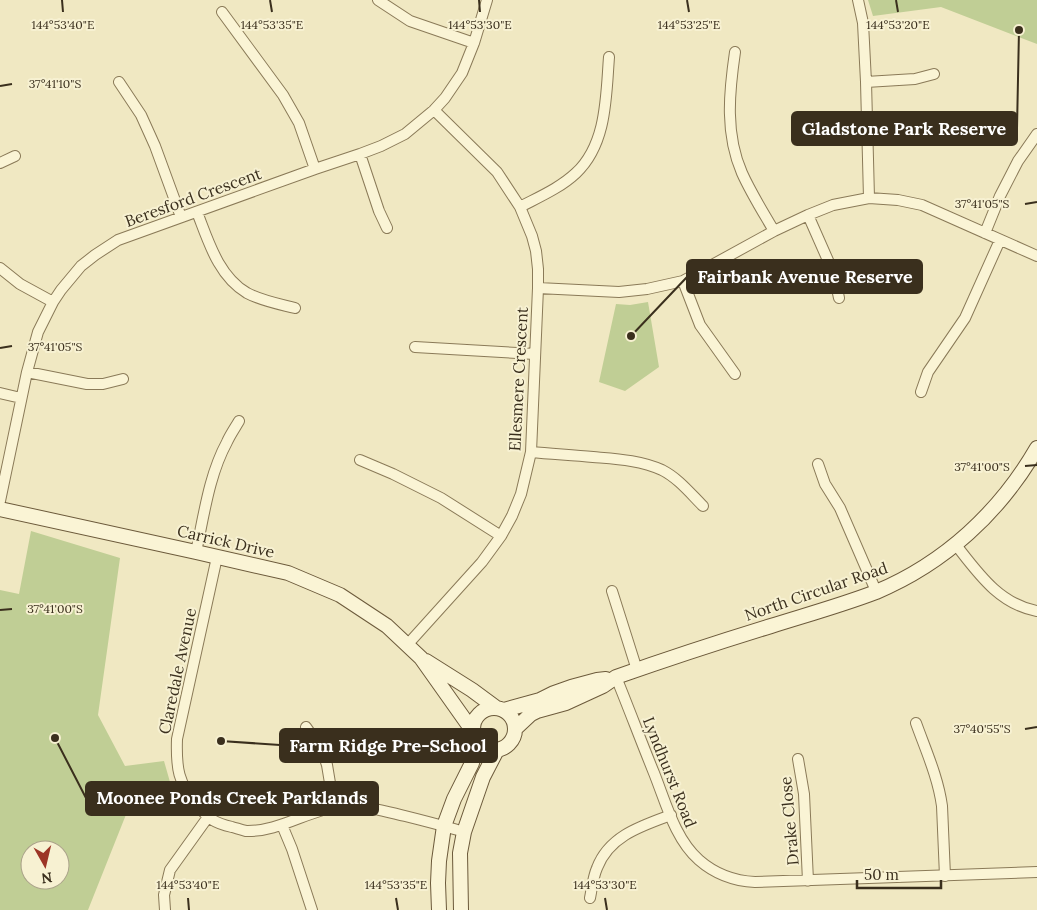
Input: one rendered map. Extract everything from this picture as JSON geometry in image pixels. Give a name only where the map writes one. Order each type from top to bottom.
[{"type":"street","points":[[378,0],[410,21],[474,43]]},
{"type":"street","name":"Beresford Crescent","points":[[0,501],[21,398],[38,332],[52,302],[82,266],[95,254],[118,240],[360,154],[404,134],[434,110],[445,98],[462,73],[474,43],[487,0]]},
{"type":"street","points":[[858,0],[863,23],[869,198]]},
{"type":"street","points":[[222,12],[283,95],[299,123],[315,169]]},
{"type":"street","points":[[735,52],[730,87],[729,118],[734,150],[742,174],[774,231]]},
{"type":"street","points":[[520,207],[556,188],[576,173],[588,159],[596,144],[605,109],[609,56]]},
{"type":"street","points":[[866,82],[916,79],[934,74]]},
{"type":"street","points":[[119,82],[141,115],[152,138],[180,217]]},
{"type":"street","name":"Ellesmere Crescent","points":[[408,644],[482,562],[502,536],[521,494],[531,452],[538,288],[536,251],[532,236],[520,207],[497,172],[434,110]]},
{"type":"street","points":[[985,233],[1000,196],[1018,161],[1037,134]]},
{"type":"street","points":[[360,154],[379,212],[387,228]]},
{"type":"street","points":[[0,164],[15,156]]},
{"type":"street","points":[[538,288],[620,292],[646,290],[683,281],[774,231],[808,215],[833,205],[869,198],[898,200],[922,206],[1037,256]]},
{"type":"street","points":[[197,212],[220,267],[234,282],[247,292],[273,303],[295,308]]},
{"type":"street","points":[[808,215],[834,274],[839,298]]},
{"type":"street","points":[[921,392],[928,372],[965,318],[1000,240]]},
{"type":"street","points":[[0,268],[20,284],[52,302]]},
{"type":"street","points":[[683,281],[700,325],[735,374]]},
{"type":"street","points":[[415,347],[535,354]]},
{"type":"street","points":[[27,372],[87,384],[102,384],[123,380]]},
{"type":"street","points":[[0,393],[21,398]]},
{"type":"street","points":[[196,552],[208,495],[217,465],[226,442],[239,421]]},
{"type":"street","name":"North Circular Road","points":[[515,729],[536,711],[566,703],[616,678],[732,638],[854,600],[902,580],[956,545],[971,532],[995,507],[1022,473],[1037,448]]},
{"type":"street","points":[[531,452],[624,460],[650,466],[663,471],[677,481],[703,506]]},
{"type":"street","points":[[360,460],[441,498],[502,536]]},
{"type":"street","points":[[818,464],[825,484],[840,508],[876,591]]},
{"type":"street","name":"Carrick Drive","points":[[0,509],[288,573],[340,595],[387,626],[408,644],[421,658],[473,734]]},
{"type":"street","points":[[956,545],[980,575],[1000,594],[1019,606],[1037,611]]},
{"type":"street","name":"Claredale Avenue","points":[[217,557],[177,739],[176,755],[179,774],[184,788],[208,818],[222,825],[245,831],[263,830],[334,807],[353,806],[385,811],[464,832]]},
{"type":"street","points":[[612,591],[637,670]]},
{"type":"street","name":"Carrick Drive","points":[[421,658],[500,709]]},
{"type":"street","name":"North Circular Road","points":[[500,709],[525,705],[571,687],[597,680],[616,678]]},
{"type":"street","name":"Lyndhurst Road","points":[[616,678],[670,815],[682,839],[694,855],[724,876],[741,882],[755,882],[1037,872]]},
{"type":"street","points":[[455,706],[472,690]]},
{"type":"street","points":[[473,734],[478,744],[490,750],[497,750],[509,744],[515,729],[512,718],[500,709],[488,708],[481,711],[473,722],[473,734],[475,752],[472,763],[454,799],[444,826],[439,861],[439,909],[460,908],[460,853],[464,832],[483,777],[497,750]]},
{"type":"street","points":[[916,723],[938,783],[942,806],[945,876]]},
{"type":"street","points":[[306,728],[322,750],[327,765],[334,807]]},
{"type":"street","name":"Drake Close","points":[[798,759],[804,794],[808,881]]},
{"type":"street","points":[[590,898],[596,870],[612,844],[630,831],[670,815]]},
{"type":"street","points":[[165,910],[164,895],[170,870],[208,818]]},
{"type":"street","points":[[282,825],[312,910]]},
{"type":"green space","points":[[868,0],[1037,0],[1037,44],[941,7],[873,16]]},
{"type":"green space","points":[[648,302],[659,367],[625,391],[599,382],[616,304],[630,305]]},
{"type":"green space","points":[[31,531],[120,558],[98,715],[125,766],[164,761],[170,782],[131,802],[88,910],[0,910],[0,590],[19,594]]},
{"type":"place","name":"Gladstone Park Reserve","points":[[1019,30]]},
{"type":"place","name":"Fairbank Avenue Reserve","points":[[631,336]]},
{"type":"place","name":"Moonee Ponds Creek Parklands","points":[[55,738]]},
{"type":"place","name":"Farm Ridge Pre-School","points":[[221,741]]}]
